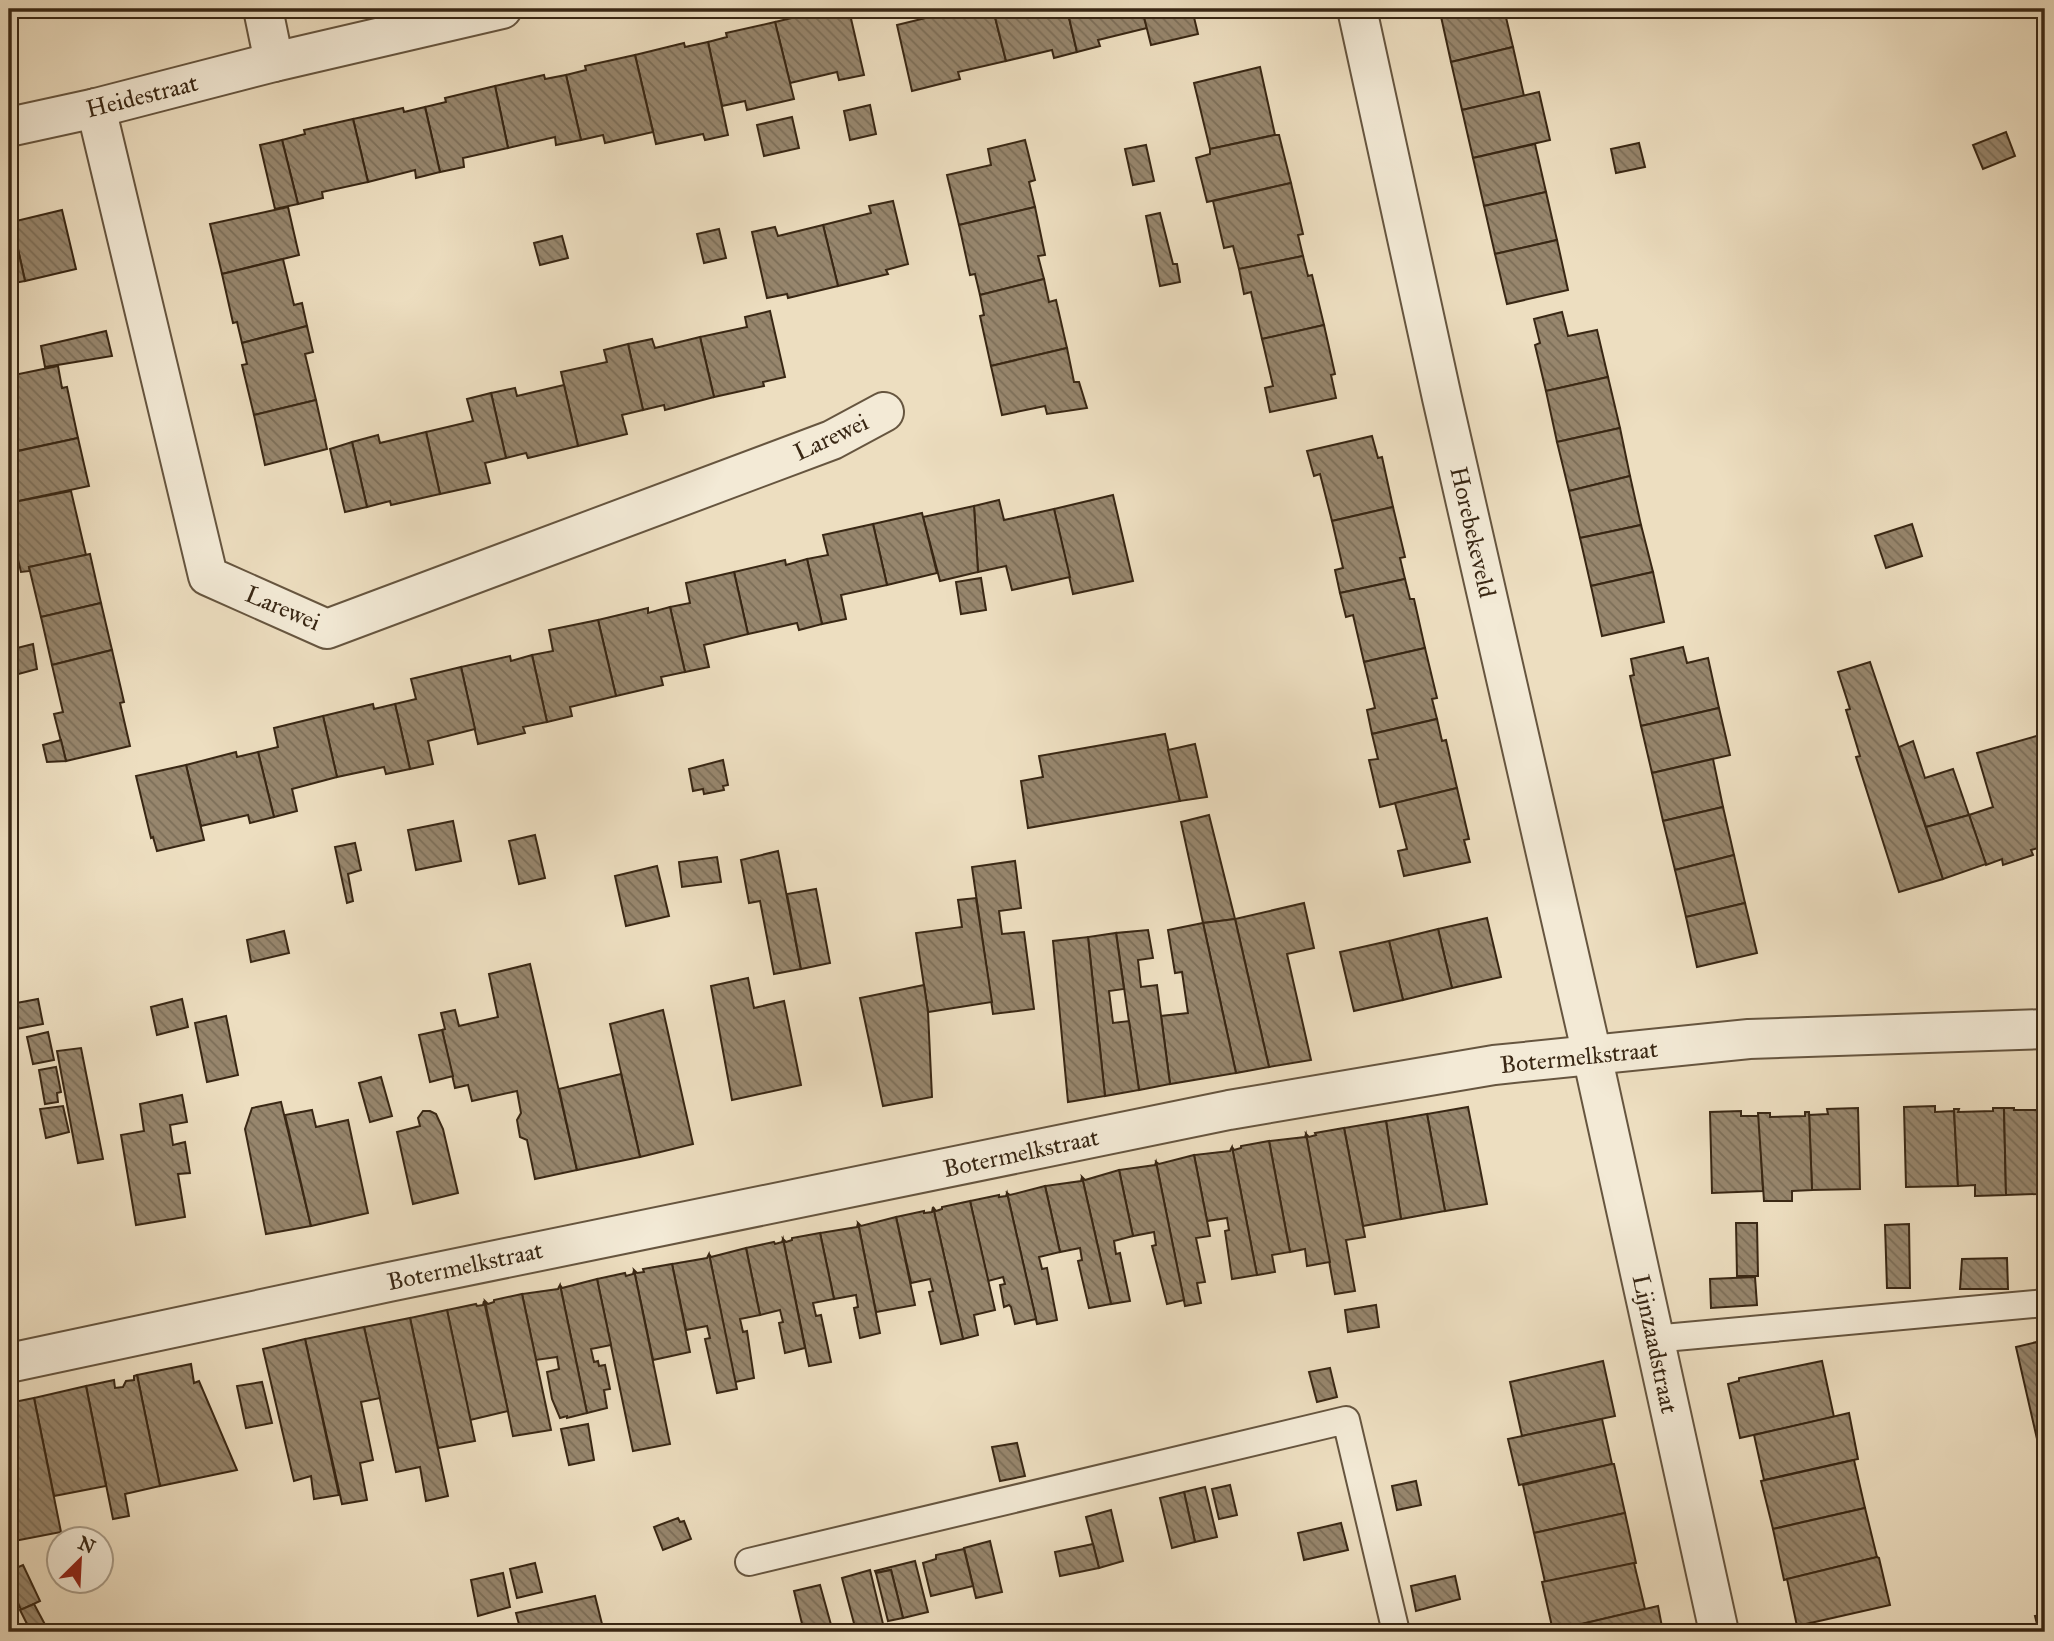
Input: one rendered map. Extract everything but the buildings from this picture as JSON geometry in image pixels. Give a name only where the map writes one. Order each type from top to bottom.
[{"type":"street","points":[[263,9],[274,62]]},
{"type":"street","name":"Heidestraat","points":[[9,127],[502,9]]},
{"type":"street","name":"Horebekeveld","points":[[1357,9],[1592,1055]]},
{"type":"street","name":"Larewei","points":[[96,108],[208,576],[327,629],[832,440],[884,412]]},
{"type":"street","name":"Botermelkstraat","points":[[9,1363],[1228,1110],[1494,1065],[1749,1039],[2045,1029]]},
{"type":"street","name":"Lijnzaadstraat","points":[[1592,1055],[1719,1632]]},
{"type":"lane","points":[[1653,1339],[2045,1303]]},
{"type":"lane","points":[[749,1562],[1346,1420],[1396,1632]]}]
